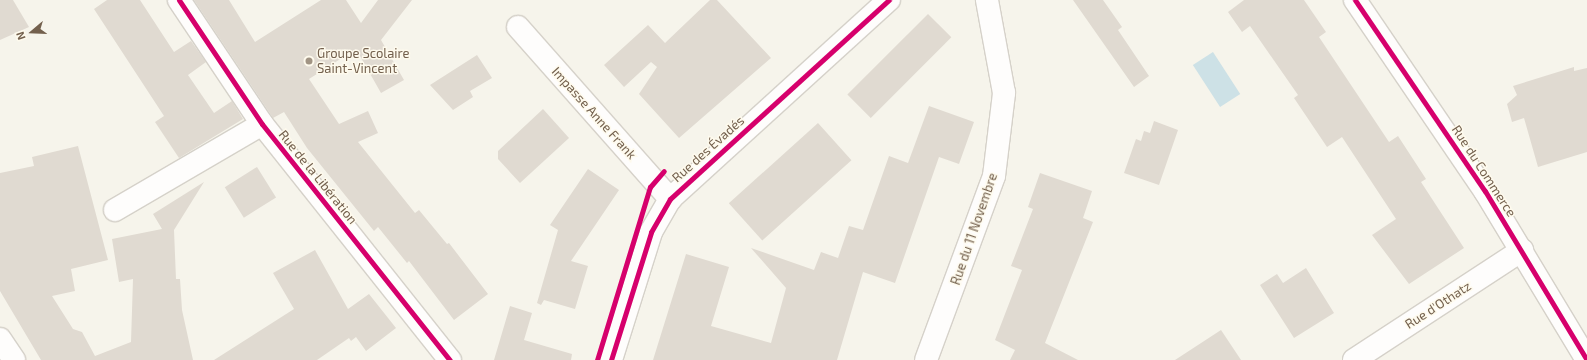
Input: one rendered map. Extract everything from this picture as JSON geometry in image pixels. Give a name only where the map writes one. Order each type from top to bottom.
[{"type":"street","name":"Rue de la Libération","points":[[179,0],[262,124],[450,360]]},
{"type":"street","name":"Rue des Évadés","points":[[611,360],[651,232],[670,199],[889,0]]},
{"type":"street","name":"Rue du 11 Novembre","points":[[926,360],[994,176],[1004,93],[987,0]]},
{"type":"street","name":"Rue du Commerce","points":[[1355,0],[1522,250],[1587,360]]},
{"type":"street","name":"Impasse Anne Frank","points":[[518,27],[670,199]]},
{"type":"street","points":[[115,210],[262,124]]},
{"type":"street","name":"Rue d'Othatz","points":[[1354,360],[1522,250]]},
{"type":"street","points":[[0,339],[14,360]]},
{"type":"shaded area","points":[[1213,52],[1240,94],[1220,107],[1193,65]]},
{"type":"building","points":[[0,0],[13,0],[29,27],[0,40]]},
{"type":"building","points":[[107,0],[140,0],[174,52],[191,41],[206,62],[188,75],[214,113],[232,101],[243,119],[179,158],[155,122],[164,116],[94,9]]},
{"type":"building","points":[[194,0],[229,0],[255,42],[321,0],[346,0],[361,23],[378,0],[412,0],[381,40],[404,80],[381,93],[356,49],[309,79],[339,124],[368,111],[378,133],[358,142],[415,213],[419,210],[447,244],[449,243],[488,294],[454,320],[409,261],[407,263],[378,227],[374,231],[307,148],[284,112],[273,118]]},
{"type":"building","points":[[710,0],[717,0],[771,58],[679,138],[639,94],[657,67],[651,62],[624,87],[604,65],[648,25],[665,43]]},
{"type":"building","points":[[1073,0],[1103,0],[1122,27],[1118,30],[1149,76],[1134,87]]},
{"type":"building","points":[[1244,0],[1304,0],[1326,32],[1319,37],[1389,142],[1398,136],[1426,179],[1421,182],[1464,248],[1409,284],[1372,235],[1396,219],[1342,137],[1327,147],[1294,98],[1298,95],[1250,26],[1242,32],[1228,12]]},
{"type":"building","points":[[928,14],[951,37],[871,118],[847,95]]},
{"type":"building","points":[[477,55],[492,78],[470,91],[473,97],[453,110],[430,85]]},
{"type":"building","points":[[1574,67],[1574,71],[1587,68],[1587,152],[1538,167],[1524,118],[1512,122],[1507,104],[1517,95],[1513,86]]},
{"type":"building","points":[[929,106],[974,122],[959,164],[939,157],[895,283],[863,272],[837,360],[653,360],[686,254],[729,267],[711,326],[771,343],[786,288],[751,248],[814,270],[821,252],[838,258],[849,226],[863,230],[889,156],[908,163]]},
{"type":"building","points":[[543,109],[569,138],[520,183],[498,159],[498,151]]},
{"type":"building","points":[[1154,121],[1178,130],[1159,185],[1124,173],[1136,139],[1141,141],[1144,131],[1150,133]]},
{"type":"building","points":[[818,123],[851,160],[762,240],[729,203]]},
{"type":"building","points":[[78,146],[108,260],[71,269],[75,291],[52,296],[73,329],[82,332],[95,356],[131,342],[133,279],[119,282],[112,239],[162,229],[153,214],[204,182],[174,230],[176,279],[180,279],[182,310],[193,360],[41,360],[0,291],[0,173],[34,166],[32,157]]},
{"type":"building","points":[[257,167],[276,198],[244,218],[225,187]]},
{"type":"building","points":[[588,169],[619,190],[571,261],[588,266],[575,309],[544,300],[541,305],[537,303],[558,230],[550,225]]},
{"type":"building","points":[[1040,173],[1092,191],[1083,218],[1093,222],[1045,343],[1078,360],[1010,360],[1015,350],[995,340],[1022,270],[1011,266],[1033,209],[1028,207]]},
{"type":"building","points":[[315,250],[348,309],[369,294],[396,328],[366,351],[356,337],[351,341],[349,338],[317,360],[214,360],[294,309],[273,273]]},
{"type":"building","points":[[1306,268],[1334,313],[1294,338],[1260,285],[1277,274],[1283,283]]},
{"type":"building","points":[[510,306],[532,313],[524,340],[572,354],[571,360],[494,360]]},
{"type":"building","points":[[1221,330],[1241,360],[1175,360]]},
{"type":"cycle path","points":[[179,0],[262,124],[450,360]]},
{"type":"cycle path","points":[[611,360],[651,232],[670,199],[889,0]]},
{"type":"cycle path","points":[[1355,0],[1485,191],[1587,360]]},
{"type":"cycle path","points":[[597,360],[650,187],[664,171]]},
{"type":"place","name":"Groupe Scolaire Saint-Vincent","points":[[309,61]]}]
